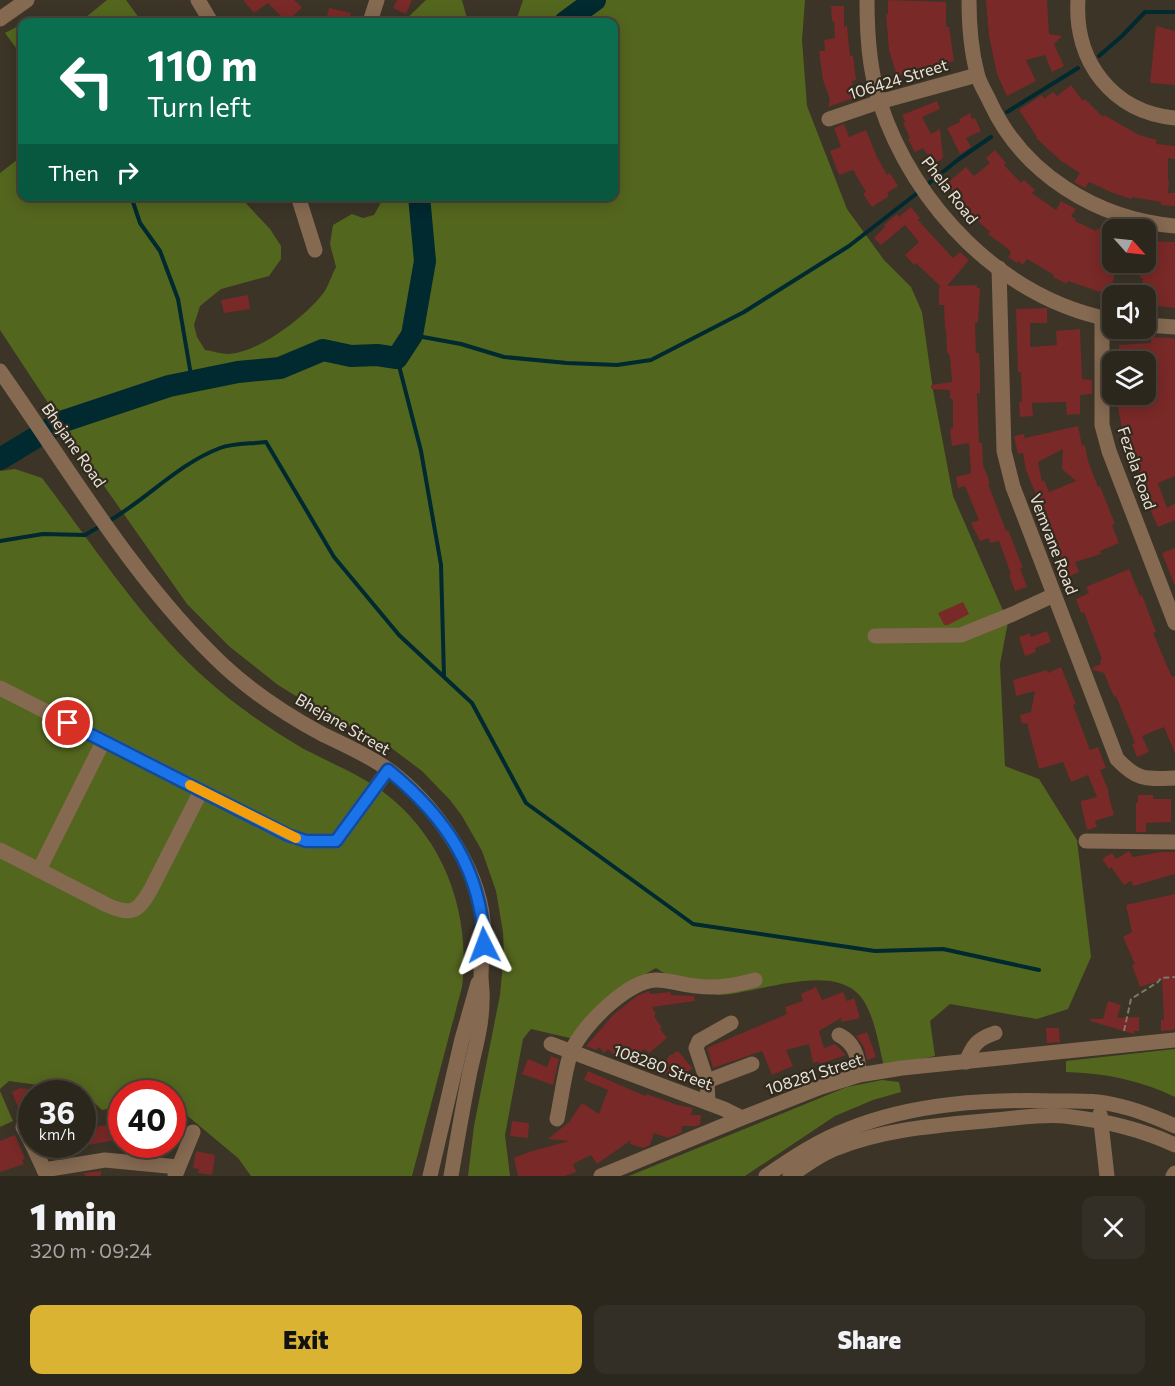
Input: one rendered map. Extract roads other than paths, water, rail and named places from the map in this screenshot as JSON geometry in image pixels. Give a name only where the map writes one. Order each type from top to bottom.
[{"type":"street","points":[[0,19],[27,0]]},
{"type":"street","points":[[198,0],[209,18]]},
{"type":"street","points":[[371,18],[377,0]]},
{"type":"street","name":"Phela Road","points":[[867,0],[867,34],[879,102],[894,141],[920,186],[952,226],[975,249],[999,268],[1054,300],[1102,317]]},
{"type":"street","points":[[969,0],[977,75],[999,122],[1011,139],[1048,177],[1069,191],[1121,216],[1175,226]]},
{"type":"street","points":[[1078,0],[1078,27],[1082,45],[1089,63],[1105,84],[1135,107],[1150,113],[1175,118]]},
{"type":"street","name":"106424 Street","points":[[829,118],[977,75]]},
{"type":"street","points":[[300,201],[315,250]]},
{"type":"street","name":"Vemvane Road","points":[[999,268],[1004,451],[1013,487],[1117,759],[1132,773],[1141,777],[1175,778]]},
{"type":"street","points":[[1156,326],[1175,327]]},
{"type":"street","name":"Fezela Road","points":[[1107,339],[1102,425],[1109,451],[1175,623]]},
{"type":"street","name":"Bhejane Road","points":[[0,372],[117,540]]},
{"type":"street","name":"Bhejane Street","points":[[117,540],[175,616],[240,680],[290,715],[388,770],[426,803],[446,827],[462,857],[478,896],[483,920],[484,945],[481,975],[483,1002],[451,1176]]},
{"type":"street","points":[[875,636],[961,635],[1054,595]]},
{"type":"street","points":[[0,688],[288,835],[306,841],[336,841],[388,770]]},
{"type":"street","points":[[39,870],[103,741]]},
{"type":"street","points":[[0,850],[118,910],[134,911],[145,900],[201,791]]},
{"type":"street","points":[[1086,841],[1175,842]]},
{"type":"street","name":"Bhejane Street","points":[[430,1176],[462,1039],[481,975]]},
{"type":"street","points":[[557,1119],[571,1053],[590,1024],[638,984],[658,980],[719,988],[755,980]]},
{"type":"street","points":[[708,1103],[708,1081],[696,1048],[699,1041],[732,1023]]},
{"type":"street","points":[[966,1062],[977,1040],[995,1033]]},
{"type":"street","points":[[838,1035],[849,1041],[855,1050],[859,1060],[859,1075]]},
{"type":"street","name":"108281 Street","points":[[601,1176],[821,1087],[859,1075],[902,1068],[1175,1041]]},
{"type":"street","name":"108280 Street","points":[[551,1044],[742,1118]]},
{"type":"street","points":[[708,1081],[752,1064]]},
{"type":"street","points":[[766,1176],[828,1138],[873,1120],[926,1108],[1038,1100],[1101,1102],[1135,1109],[1175,1126]]},
{"type":"street","points":[[1101,1102],[1100,1122],[1107,1176]]},
{"type":"street","points":[[790,1176],[836,1148],[895,1132],[938,1126],[1062,1116],[1100,1122],[1149,1134],[1175,1144]]},
{"type":"street","points":[[39,1158],[46,1173],[105,1160],[177,1171],[193,1132]]},
{"type":"waterway","points":[[570,18],[595,0]]},
{"type":"waterway","points":[[1099,56],[1145,12],[1175,12]]},
{"type":"waterway","points":[[1007,112],[1078,68]]},
{"type":"waterway","points":[[929,183],[991,137]]},
{"type":"waterway","points":[[412,335],[461,344],[504,357],[617,365],[651,360],[744,312],[849,246],[916,194]]},
{"type":"waterway","points":[[133,201],[140,223],[160,251],[178,299],[192,381]]},
{"type":"waterway","points":[[0,459],[61,422],[169,386],[238,372],[280,368],[323,350],[351,356],[377,355],[397,358],[412,335],[425,261],[419,201]]},
{"type":"waterway","points":[[397,358],[421,451],[441,565],[444,677],[472,703],[526,803],[693,924],[875,951],[943,949],[1039,970]]},
{"type":"waterway","points":[[109,521],[176,472],[205,455],[225,446],[266,442],[334,557],[399,635],[443,676]]},
{"type":"waterway","points":[[0,541],[43,534],[85,535],[102,525]]}]
